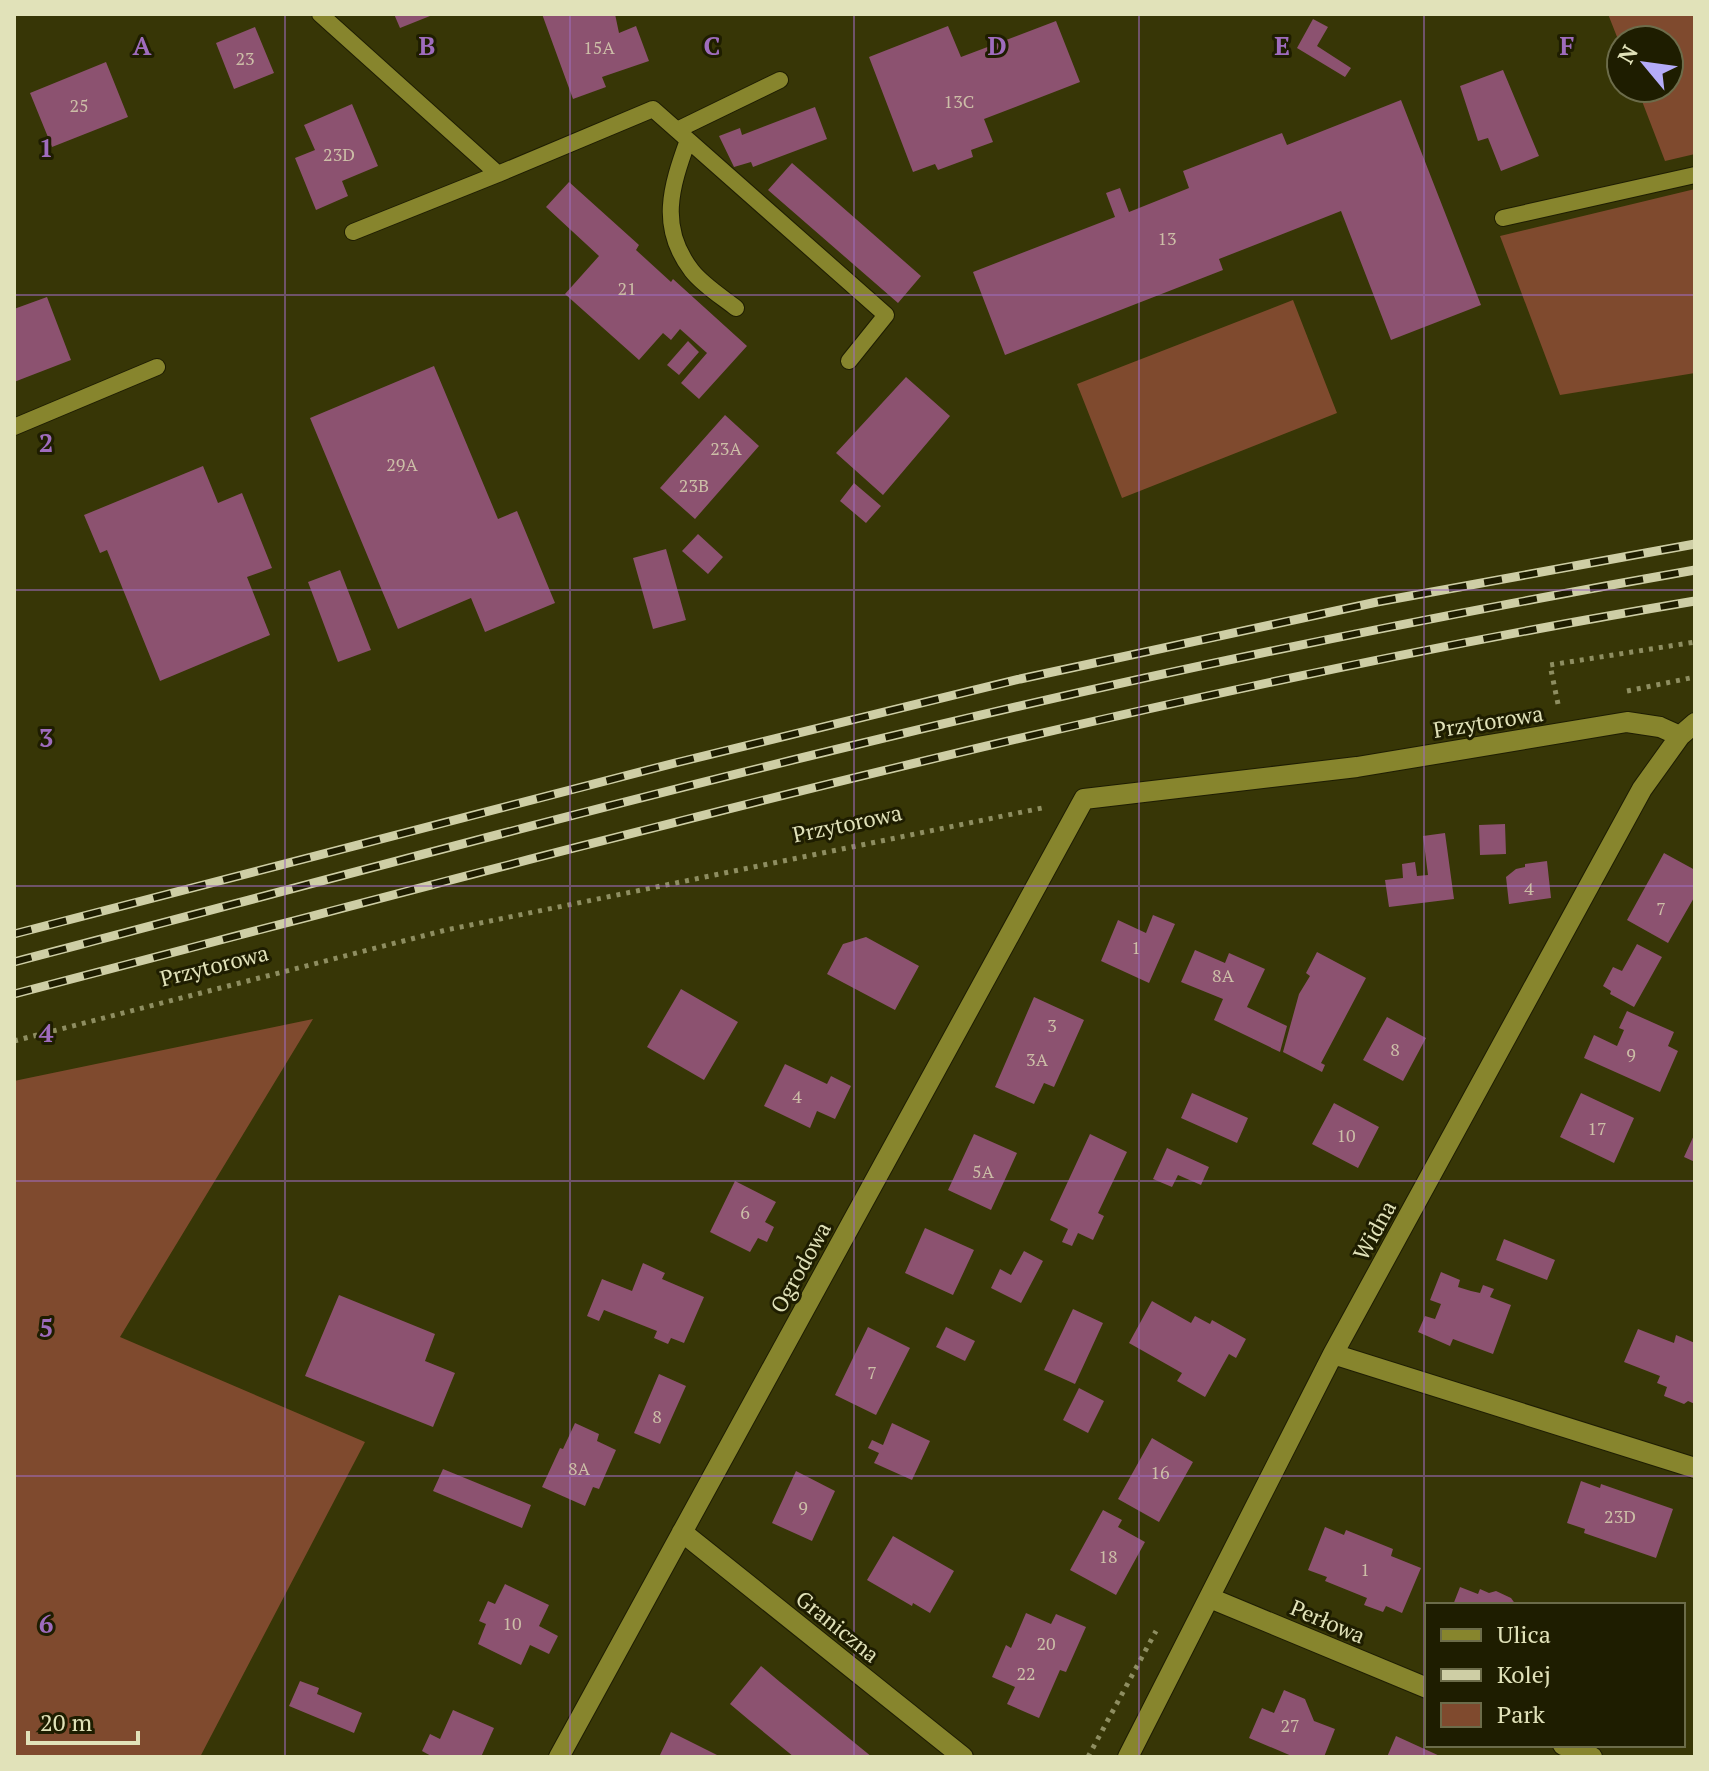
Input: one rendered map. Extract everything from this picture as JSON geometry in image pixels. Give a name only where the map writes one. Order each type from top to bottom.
[{"type":"street","name":"Przytorowa","points":[[1084,799],[1357,767],[1627,722],[1687,730]]},
{"type":"street","name":"Widna","points":[[1128,1757],[1333,1354],[1642,789],[1687,730]]},
{"type":"street","name":"Ogrodowa","points":[[559,1757],[1084,799]]},
{"type":"street","points":[[1333,1354],[1695,1468]]},
{"type":"street","name":"Graniczna","points":[[682,1532],[963,1757]]},
{"type":"street","name":"Perłowa","points":[[1210,1598],[1425,1687]]},
{"type":"street","points":[[1568,1747],[1592,1757]]},
{"type":"lane","points":[[320,14],[498,174]]},
{"type":"lane","points":[[736,308],[693,273],[671,227],[670,196],[683,135],[780,80]]},
{"type":"lane","points":[[353,232],[653,109],[886,315],[849,361]]},
{"type":"lane","points":[[1503,218],[1695,175]]},
{"type":"lane","points":[[14,427],[157,367]]},
{"type":"path","points":[[1573,701],[1558,704],[1550,665],[1695,642]]},
{"type":"path","points":[[1618,693],[1695,677]]},
{"type":"path","points":[[1678,682],[1687,690]]},
{"type":"path","name":"Przytorowa","points":[[14,1041],[446,930],[1084,799]]},
{"type":"green space","points":[[1608,14],[1695,14],[1695,154],[1665,161],[1643,104],[1685,104],[1685,24],[1612,24]]},
{"type":"green space","points":[[1695,189],[1695,373],[1560,395],[1500,236]]},
{"type":"green space","points":[[1293,300],[1337,413],[1122,498],[1077,384]]},
{"type":"green space","points":[[313,1019],[120,1337],[365,1442],[200,1757],[14,1757],[14,1081]]},
{"type":"building","points":[[394,14],[435,14],[400,28]]},
{"type":"building","points":[[542,14],[615,14],[619,33],[636,26],[649,61],[602,77],[606,87],[573,99]]},
{"type":"building","points":[[1313,19],[1328,27],[1317,46],[1351,68],[1345,77],[1297,48]]},
{"type":"building","points":[[1056,21],[1080,82],[984,119],[993,142],[971,150],[973,157],[938,170],[935,164],[913,172],[869,57],[948,26],[961,57]]},
{"type":"building","points":[[255,27],[274,73],[234,89],[216,43]]},
{"type":"building","points":[[106,62],[128,117],[52,147],[30,93]]},
{"type":"building","points":[[1503,70],[1539,156],[1501,171],[1488,138],[1478,141],[1460,86]]},
{"type":"building","points":[[1401,100],[1481,305],[1391,340],[1341,211],[1219,259],[1223,270],[1005,355],[973,272],[1115,217],[1106,193],[1120,188],[1129,212],[1189,188],[1183,171],[1282,133],[1287,145]]},
{"type":"building","points":[[352,104],[378,166],[342,181],[348,196],[316,210],[295,158],[315,150],[304,125]]},
{"type":"building","points":[[815,107],[827,139],[753,167],[751,162],[734,167],[719,136],[740,128],[742,135]]},
{"type":"building","points":[[792,163],[921,276],[898,303],[768,190]]},
{"type":"building","points":[[569,182],[639,245],[636,250],[747,346],[699,399],[681,383],[707,353],[680,329],[671,340],[663,333],[639,360],[565,294],[599,256],[546,207]]},
{"type":"building","points":[[47,297],[71,360],[14,382],[14,309]]},
{"type":"building","points":[[688,341],[699,352],[679,375],[667,365]]},
{"type":"building","points":[[434,366],[498,519],[517,511],[555,603],[485,632],[471,598],[398,629],[310,418]]},
{"type":"building","points":[[906,377],[950,416],[883,495],[836,453]]},
{"type":"building","points":[[725,415],[759,446],[695,519],[660,488]]},
{"type":"building","points":[[203,466],[218,503],[242,493],[272,568],[247,577],[270,635],[160,681],[107,550],[100,553],[84,515]]},
{"type":"building","points":[[854,483],[881,506],[866,523],[840,501]]},
{"type":"building","points":[[698,534],[723,557],[708,574],[682,551]]},
{"type":"building","points":[[666,549],[686,620],[653,629],[633,558]]},
{"type":"building","points":[[340,570],[371,650],[338,662],[308,582]]},
{"type":"building","points":[[1505,824],[1506,854],[1480,855],[1479,825]]},
{"type":"building","points":[[1445,833],[1454,899],[1389,907],[1385,880],[1403,878],[1402,864],[1415,862],[1417,876],[1428,875],[1423,836]]},
{"type":"building","points":[[1664,853],[1695,870],[1695,896],[1668,943],[1627,920]]},
{"type":"building","points":[[1547,861],[1551,898],[1509,904],[1506,877],[1516,869],[1525,867],[1525,864]]},
{"type":"building","points":[[1153,915],[1175,924],[1149,983],[1101,961],[1118,920],[1146,933]]},
{"type":"building","points":[[866,937],[919,966],[895,1010],[827,974],[843,944]]},
{"type":"building","points":[[1637,944],[1662,957],[1634,1007],[1610,994],[1611,991],[1603,986],[1613,967],[1622,971]]},
{"type":"building","points":[[1195,950],[1225,963],[1229,953],[1265,969],[1247,1007],[1287,1026],[1280,1052],[1214,1020],[1223,999],[1181,982]]},
{"type":"building","points":[[1317,952],[1366,978],[1321,1063],[1325,1065],[1322,1072],[1283,1052],[1299,994],[1310,976],[1306,973]]},
{"type":"building","points":[[681,989],[738,1022],[704,1080],[647,1047]]},
{"type":"building","points":[[1034,997],[1084,1020],[1054,1087],[1044,1083],[1034,1104],[995,1087]]},
{"type":"building","points":[[1627,1011],[1674,1032],[1668,1046],[1678,1051],[1660,1092],[1584,1058],[1594,1035],[1617,1046],[1624,1030],[1619,1028]]},
{"type":"building","points":[[1387,1017],[1426,1038],[1403,1081],[1363,1060]]},
{"type":"building","points":[[785,1064],[827,1084],[831,1076],[851,1086],[835,1119],[817,1111],[810,1128],[764,1106]]},
{"type":"building","points":[[1192,1093],[1248,1118],[1237,1143],[1181,1118]]},
{"type":"building","points":[[1581,1093],[1634,1118],[1614,1163],[1560,1137]]},
{"type":"building","points":[[1334,1103],[1379,1127],[1358,1168],[1312,1144]]},
{"type":"building","points":[[1695,1133],[1695,1162],[1684,1157]]},
{"type":"building","points":[[974,1134],[1017,1153],[991,1210],[948,1190]]},
{"type":"building","points":[[1090,1134],[1127,1152],[1098,1213],[1104,1216],[1093,1240],[1078,1233],[1072,1246],[1062,1242],[1068,1229],[1050,1220]]},
{"type":"building","points":[[1167,1148],[1209,1167],[1201,1185],[1178,1175],[1172,1187],[1153,1179]]},
{"type":"building","points":[[735,1181],[776,1202],[765,1222],[774,1227],[767,1242],[758,1238],[750,1252],[710,1232]]},
{"type":"building","points":[[925,1228],[974,1250],[953,1295],[905,1273]]},
{"type":"building","points":[[1504,1239],[1555,1260],[1547,1280],[1496,1260]]},
{"type":"building","points":[[1024,1251],[1043,1261],[1021,1303],[991,1288],[1000,1269],[1011,1275]]},
{"type":"building","points":[[643,1263],[665,1273],[662,1279],[704,1297],[684,1343],[671,1338],[668,1344],[654,1338],[657,1331],[604,1310],[599,1321],[587,1316],[602,1279],[632,1291]]},
{"type":"building","points":[[1441,1272],[1460,1280],[1458,1287],[1480,1293],[1483,1285],[1494,1289],[1490,1297],[1511,1305],[1493,1354],[1453,1339],[1450,1346],[1418,1332],[1425,1316],[1435,1319],[1441,1304],[1430,1300]]},
{"type":"building","points":[[339,1295],[435,1334],[425,1361],[455,1373],[433,1427],[305,1376]]},
{"type":"building","points":[[1152,1301],[1191,1323],[1195,1316],[1210,1324],[1212,1320],[1246,1339],[1236,1358],[1229,1354],[1205,1397],[1177,1381],[1182,1373],[1129,1343]]},
{"type":"building","points":[[1073,1309],[1103,1323],[1075,1384],[1044,1370]]},
{"type":"building","points":[[868,1327],[910,1348],[876,1415],[835,1395]]},
{"type":"building","points":[[946,1327],[975,1341],[965,1361],[936,1347]]},
{"type":"building","points":[[1638,1329],[1674,1343],[1676,1335],[1695,1343],[1695,1404],[1688,1401],[1684,1404],[1664,1396],[1667,1387],[1657,1383],[1660,1376],[1624,1362]]},
{"type":"building","points":[[659,1374],[686,1386],[660,1444],[634,1433]]},
{"type":"building","points":[[1079,1388],[1104,1401],[1088,1433],[1063,1420]]},
{"type":"building","points":[[575,1423],[599,1434],[597,1441],[616,1450],[599,1489],[593,1487],[585,1506],[542,1487]]},
{"type":"building","points":[[892,1423],[930,1441],[912,1480],[874,1463],[879,1453],[868,1448],[872,1440],[883,1445]]},
{"type":"building","points":[[1152,1438],[1193,1462],[1159,1522],[1118,1499]]},
{"type":"building","points":[[443,1469],[531,1505],[522,1528],[433,1491]]},
{"type":"building","points":[[796,1471],[835,1491],[812,1541],[772,1523]]},
{"type":"building","points":[[1581,1481],[1600,1488],[1601,1484],[1673,1509],[1656,1558],[1584,1533],[1585,1529],[1567,1523]]},
{"type":"building","points":[[1103,1510],[1122,1520],[1118,1527],[1145,1542],[1116,1595],[1070,1570]]},
{"type":"building","points":[[1325,1527],[1344,1535],[1346,1530],[1393,1549],[1391,1556],[1421,1568],[1402,1613],[1386,1606],[1383,1612],[1364,1605],[1367,1598],[1325,1581],[1327,1577],[1308,1570]]},
{"type":"building","points":[[893,1536],[954,1571],[930,1613],[867,1580]]},
{"type":"building","points":[[505,1584],[549,1605],[539,1626],[558,1636],[549,1654],[530,1645],[521,1665],[478,1644],[486,1624],[479,1621],[488,1601],[495,1604]]},
{"type":"building","points":[[1460,1587],[1478,1594],[1480,1589],[1489,1593],[1496,1591],[1515,1603],[1454,1603]]},
{"type":"building","points":[[1026,1613],[1051,1624],[1056,1614],[1086,1627],[1066,1672],[1060,1670],[1039,1718],[1007,1704],[1015,1687],[992,1677],[1006,1645],[1011,1648]]},
{"type":"building","points":[[761,1666],[872,1757],[794,1757],[730,1704]]},
{"type":"building","points":[[300,1681],[319,1688],[317,1694],[362,1713],[354,1733],[289,1706]]},
{"type":"building","points":[[1284,1690],[1305,1699],[1314,1721],[1335,1729],[1324,1757],[1294,1757],[1249,1738],[1262,1708],[1274,1713]]},
{"type":"building","points":[[453,1710],[494,1728],[481,1757],[433,1757],[422,1751],[430,1734],[440,1739]]},
{"type":"building","points":[[671,1732],[721,1757],[659,1757]]},
{"type":"building","points":[[1396,1736],[1442,1757],[1387,1757]]},
{"type":"railway","points":[[14,934],[675,763],[1020,679],[1377,602],[1695,544]]},
{"type":"railway","points":[[14,962],[438,850],[966,718],[1278,650],[1695,570]]},
{"type":"railway","points":[[14,994],[641,831],[1060,729],[1483,639],[1695,601]]}]
